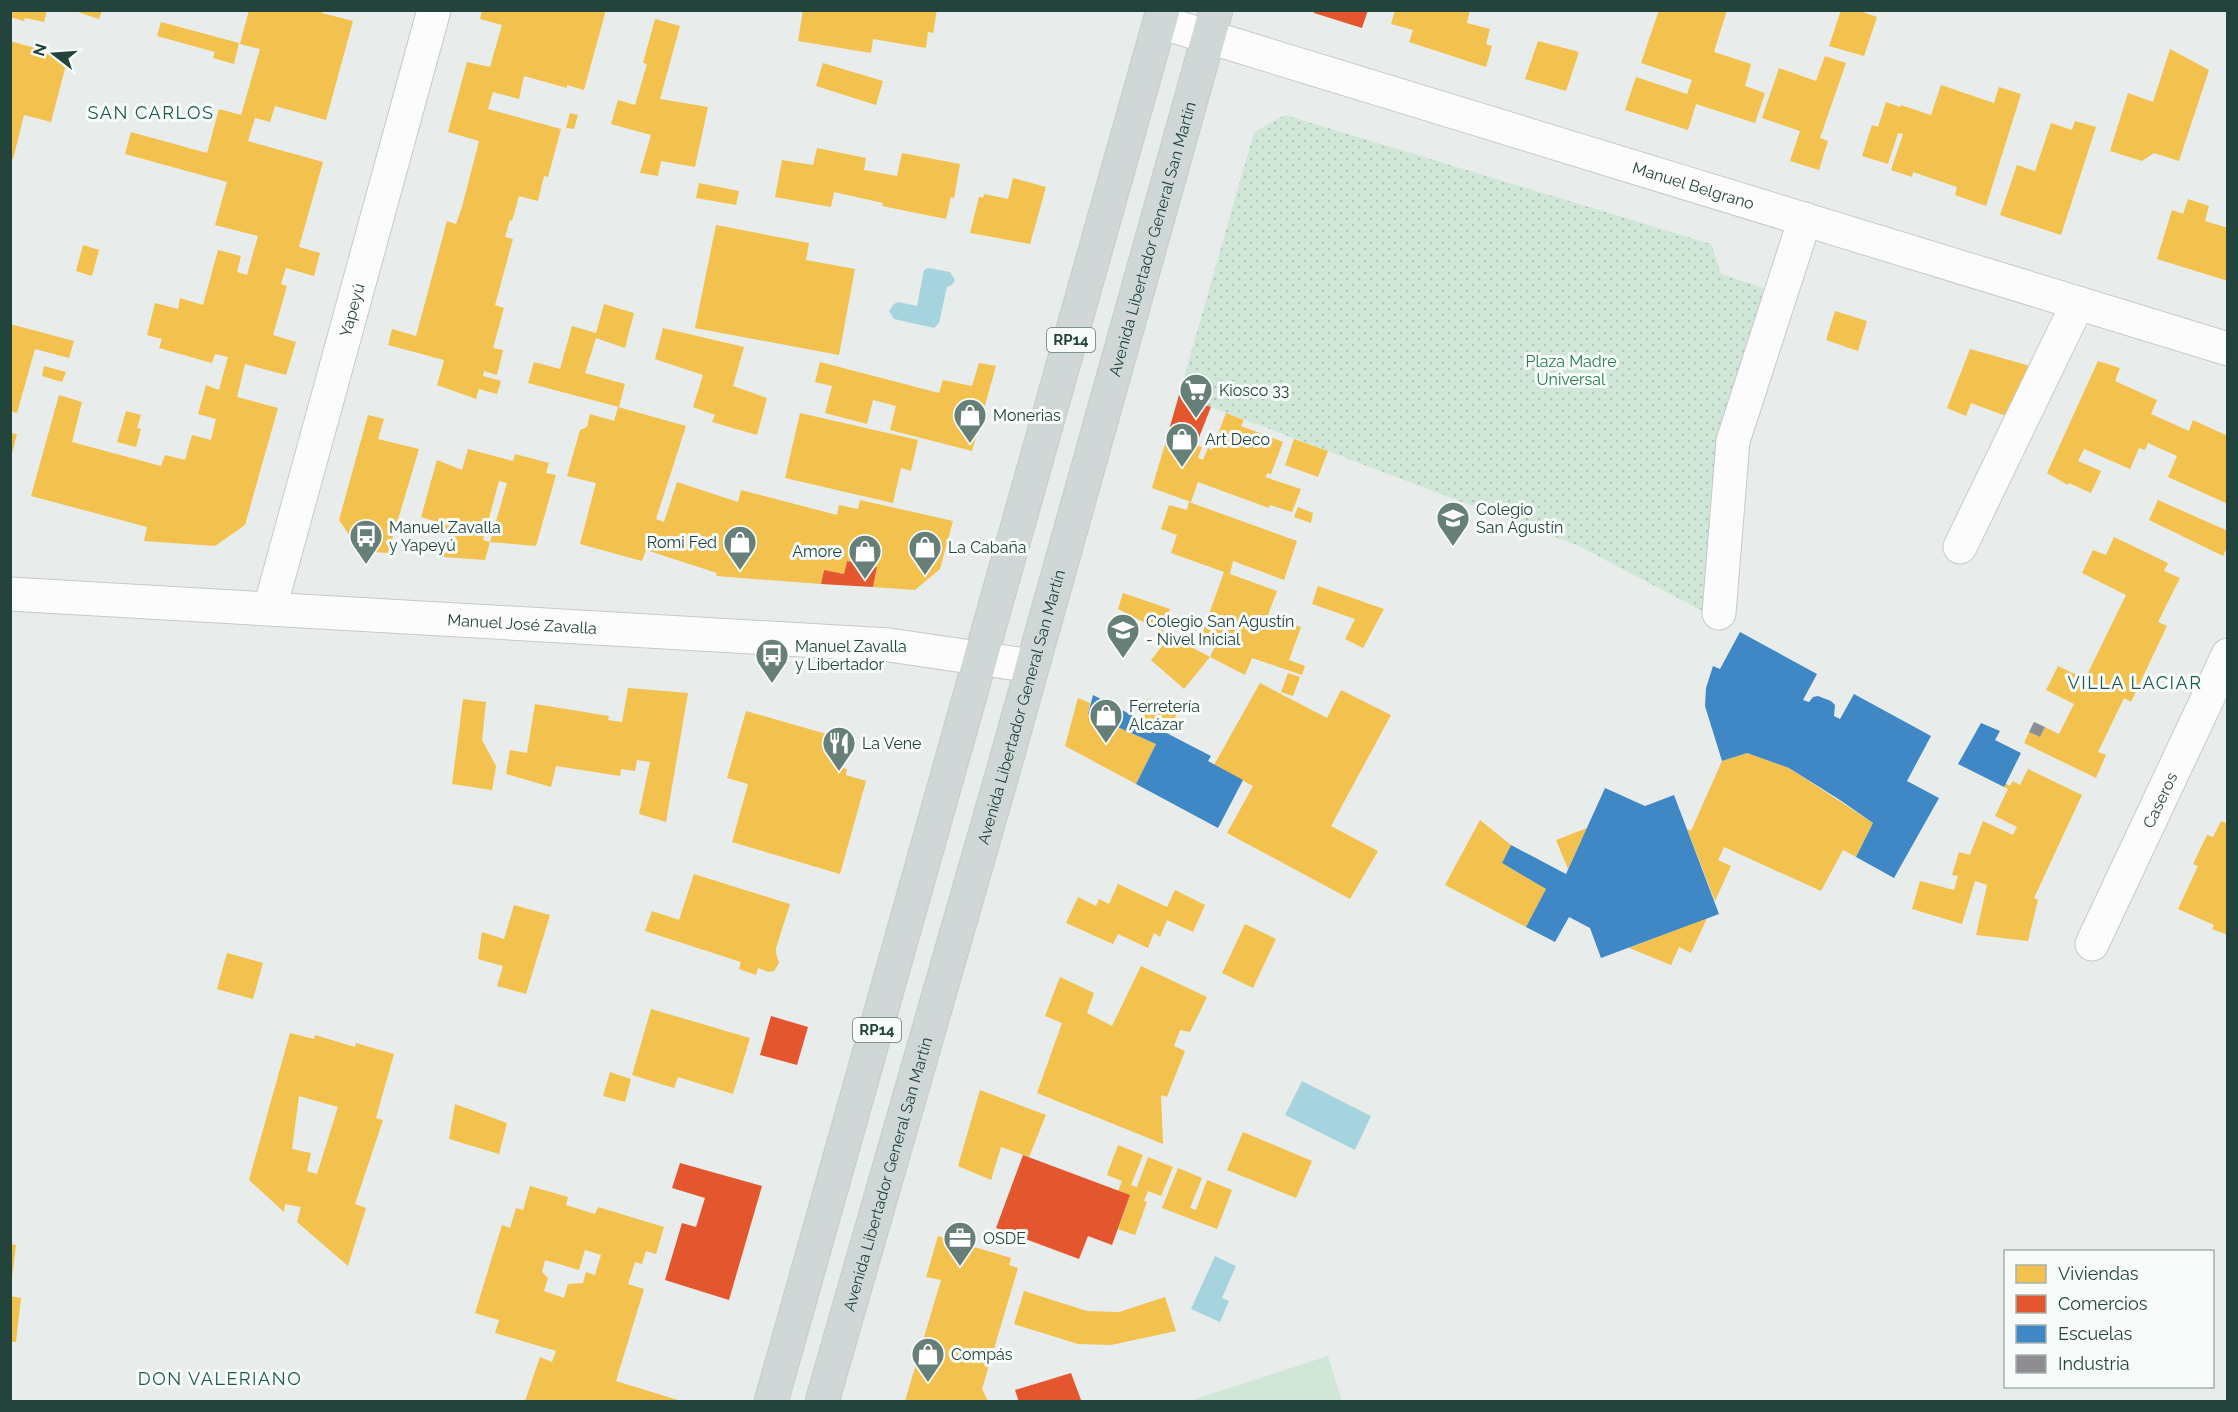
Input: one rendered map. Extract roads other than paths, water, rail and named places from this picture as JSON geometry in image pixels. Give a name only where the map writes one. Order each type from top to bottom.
[{"type":"main road","name":"RP14","points":[[771,1401],[1162,16]]},
{"type":"main road","name":"Avenida Libertador General San Martín","points":[[822,1401],[1032,666],[1212,23]]},
{"type":"street","name":"Yapeyú","points":[[270,608],[434,10]]},
{"type":"street","name":"Manuel Belgrano","points":[[1162,16],[1212,23],[1804,219],[2228,349]]},
{"type":"street","points":[[1719,613],[1733,441],[1804,219]]},
{"type":"street","points":[[1959,547],[2078,303]]},
{"type":"street","name":"Manuel José Zavalla","points":[[10,594],[889,645],[1032,666]]},
{"type":"street","name":"Caseros","points":[[2092,944],[2228,655]]},
{"type":"water","points":[[928,268],[950,272],[955,280],[947,287],[939,323],[934,328],[894,319],[889,311],[894,304],[898,302],[917,306],[924,270]]},
{"type":"water","points":[[1302,1081],[1371,1116],[1355,1150],[1285,1115]]},
{"type":"water","points":[[1215,1256],[1236,1266],[1222,1298],[1229,1301],[1220,1322],[1191,1309]]},
{"type":"place","name":"Kiosco 33","points":[[1196,419]]},
{"type":"place","name":"Monerias","points":[[970,444]]},
{"type":"place","name":"Art Deco","points":[[1182,468]]},
{"type":"place","name":"Colegio San Agustín","points":[[1453,547]]},
{"type":"place","name":"Manuel Zavalla y Yapeyú","points":[[366,565]]},
{"type":"place","name":"Romi Fed","points":[[740,571]]},
{"type":"place","name":"La Cabaña","points":[[925,576]]},
{"type":"place","name":"Amore","points":[[865,580]]},
{"type":"place","name":"Colegio San Agustín - Nivel Inicial","points":[[1123,659]]},
{"type":"place","name":"Manuel Zavalla y Libertador","points":[[772,684]]},
{"type":"place","name":"Ferretería Alcázar","points":[[1106,744]]},
{"type":"place","name":"La Vene","points":[[839,772]]},
{"type":"place","name":"OSDE","points":[[960,1267]]},
{"type":"place","name":"Compás","points":[[928,1383]]},
{"type":"district","name":"SAN CARLOS","points":[[151,113]]},
{"type":"district","name":"VILLA LACIAR","points":[[2135,683]]},
{"type":"district","name":"DON VALERIANO","points":[[220,1379]]},
{"type":"park label","name":"Plaza Madre Universal","points":[[1571,370]]}]
